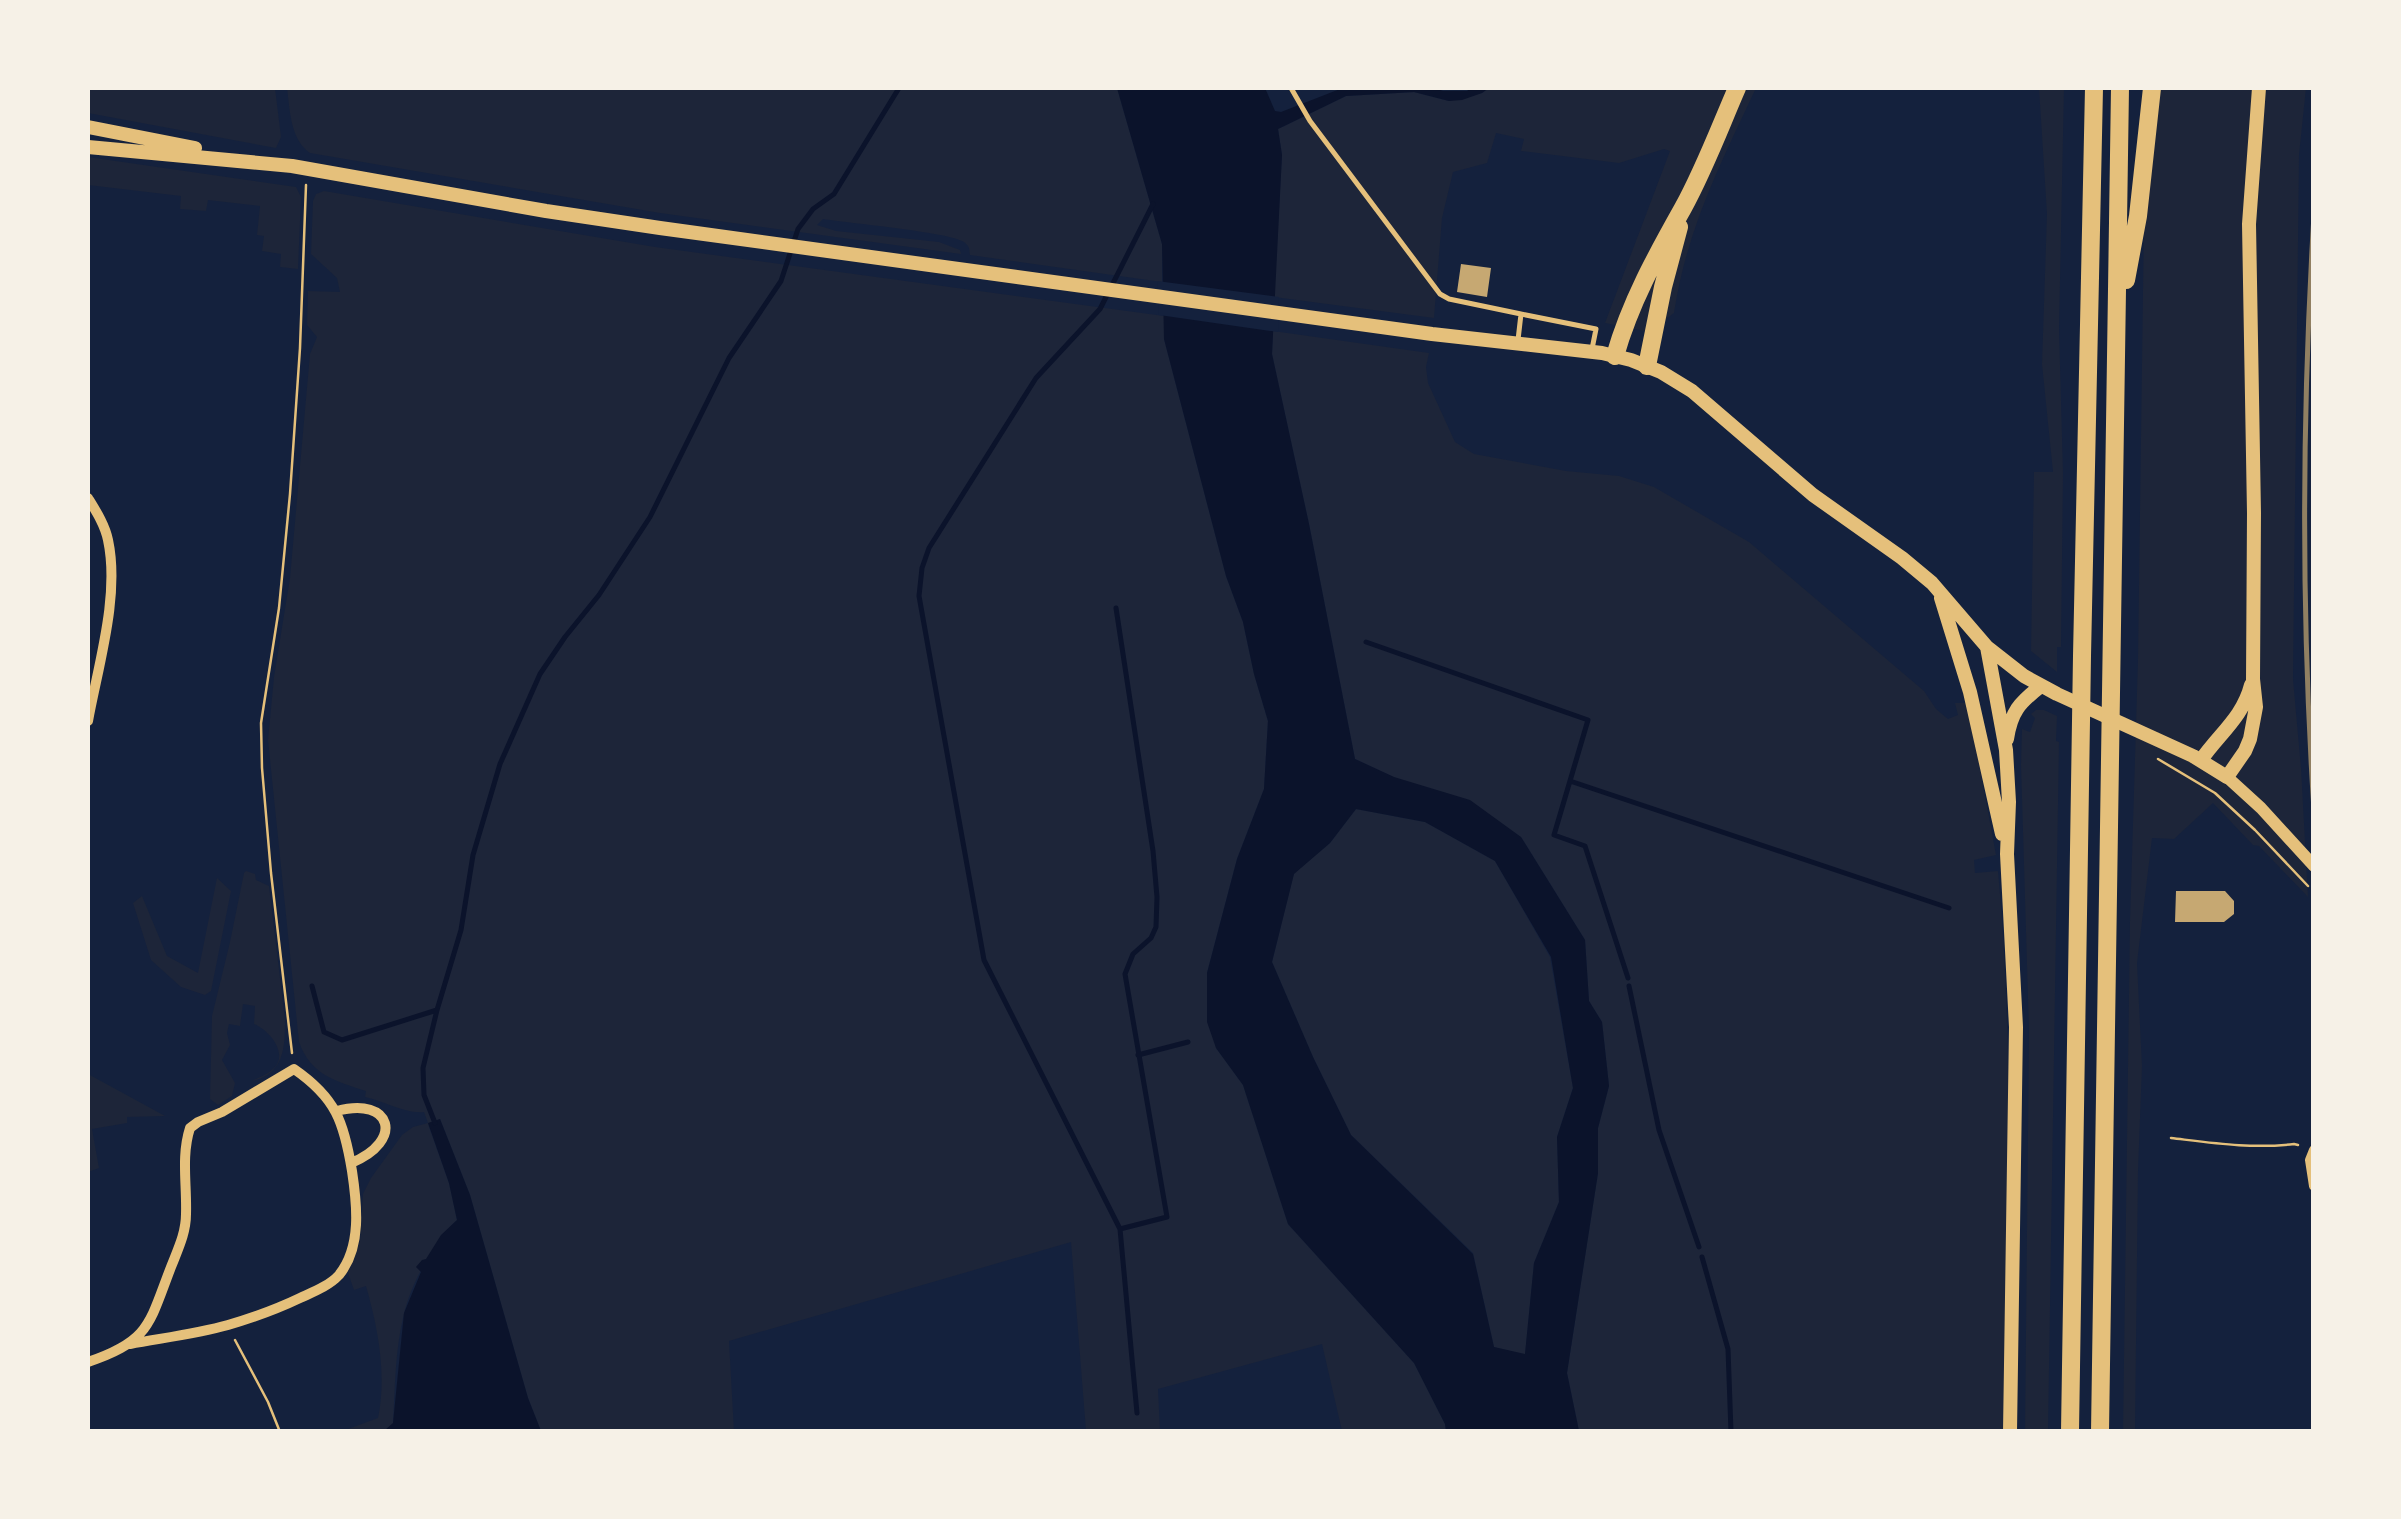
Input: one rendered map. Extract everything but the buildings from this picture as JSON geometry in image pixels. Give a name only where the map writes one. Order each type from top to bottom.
[{"type":"highway","points":[[1648,366],[1684,207],[1737,88]]},
{"type":"highway","points":[[2070,1432],[2094,88]]},
{"type":"highway","points":[[2100,1432],[2120,88]]},
{"type":"highway","points":[[2117,330],[2138,216],[2152,88]]},
{"type":"highway","points":[[1615,356],[1624,322],[1668,230],[1684,207]]},
{"type":"main road","points":[[88,127],[546,211],[1437,335],[1592,352],[1648,366],[1692,391],[1812,495],[1902,558],[1939,590],[1986,647],[2024,676],[2201,760],[2227,778],[2245,751],[2256,707],[2249,224],[2259,88]]},
{"type":"main road","points":[[88,147],[264,162]]},
{"type":"main road","points":[[1939,590],[1970,692],[2007,854]]},
{"type":"main road","points":[[1986,647],[2006,750],[2016,1027],[2010,1432]]},
{"type":"main road","points":[[2201,760],[2242,710],[2253,680]]},
{"type":"main road","points":[[2006,750],[2018,705],[2041,686]]},
{"type":"street","points":[[88,498],[108,540],[111,570],[109,605],[88,721]]},
{"type":"street","points":[[2227,778],[2261,808],[2314,866]]},
{"type":"street","points":[[88,1362],[130,1344],[227,1326],[320,1289],[339,1275],[350,1253],[356,1226],[351,1163],[337,1111],[315,1083],[294,1069],[190,1128],[183,1236],[154,1314],[130,1344]]},
{"type":"street","points":[[337,1111],[362,1108],[382,1117],[386,1124],[382,1143],[351,1163]]},
{"type":"street","points":[[2313,1151],[2310,1160],[2314,1186]]},
{"type":"lane","points":[[1291,88],[1310,121],[1440,294],[1596,330],[1592,352]]},
{"type":"lane","points":[[1518,343],[1521,314]]},
{"type":"path","points":[[294,1069],[271,873],[261,723],[291,477],[306,168]]},
{"type":"path","points":[[2156,758],[2214,793],[2308,886]]},
{"type":"path","points":[[2171,1138],[2232,1146],[2294,1144],[2313,1151]]},
{"type":"path","points":[[227,1326],[280,1432]]},
{"type":"shaded area","points":[[88,88],[275,88],[281,137],[276,148],[88,113]]},
{"type":"shaded area","points":[[287,88],[1117,88],[1162,244],[1162,282],[970,255],[964,242],[919,231],[823,219],[817,225],[836,231],[939,242],[960,250],[961,254],[660,213],[310,153],[295,132]]},
{"type":"shaded area","points":[[1117,88],[1265,88],[1275,111],[1281,112],[1340,89],[1489,88],[1462,100],[1449,101],[1414,92],[1346,96],[1278,129],[1282,155],[1272,354],[1355,759],[1394,777],[1470,800],[1521,837],[1585,940],[1589,1001],[1602,1022],[1609,1086],[1598,1128],[1598,1173],[1567,1373],[1579,1431],[1446,1431],[1414,1363],[1288,1224],[1243,1085],[1216,1048],[1207,1022],[1207,973],[1237,859],[1264,789],[1268,721],[1164,339],[1162,244]],"holes":[[[1356,809],[1425,822],[1495,861],[1551,957],[1573,1088],[1557,1137],[1559,1202],[1534,1263],[1525,1354],[1494,1347],[1473,1254],[1351,1135],[1272,962],[1294,874],[1330,843]]]},
{"type":"shaded area","points":[[1489,88],[1756,88],[1696,225],[1674,313],[1649,332],[1605,323],[1670,151],[1664,149],[1619,163],[1521,151],[1524,139],[1496,133],[1487,163],[1453,172],[1442,218],[1434,318],[1274,297],[1282,155],[1278,129],[1346,96],[1414,92],[1449,101]]},
{"type":"shaded area","points":[[2039,88],[2064,88],[2059,329],[2063,473],[2061,647],[2057,647],[2057,672],[2031,651],[2034,472],[2053,472],[2042,364],[2047,214]]},
{"type":"shaded area","points":[[2158,88],[2306,88],[2299,155],[2293,679],[2308,897],[2213,803],[2174,839],[2152,838],[2137,963],[2142,1066],[2135,1431],[2123,1432],[2144,216]]},
{"type":"shaded area","points":[[88,157],[296,187],[301,197],[298,269],[280,267],[281,254],[262,251],[264,236],[257,235],[260,206],[208,200],[206,211],[180,209],[181,196],[88,185]]},
{"type":"shaded area","points":[[324,191],[655,247],[1164,316],[1164,339],[1268,721],[1264,789],[1237,859],[1207,973],[1216,1048],[1243,1085],[1288,1224],[1414,1363],[1446,1431],[1342,1431],[1322,1344],[1158,1389],[1160,1431],[1086,1431],[1071,1242],[729,1341],[734,1431],[541,1431],[470,1195],[440,1119],[428,1124],[449,1183],[457,1220],[432,1251],[407,1302],[397,1355],[393,1424],[384,1431],[349,1431],[378,1418],[381,1402],[377,1335],[366,1286],[354,1290],[348,1273],[360,1241],[363,1194],[402,1135],[428,1123],[424,1112],[365,1097],[366,1091],[325,1075],[310,1062],[299,1042],[268,740],[290,578],[310,354],[317,337],[307,325],[308,291],[340,292],[337,278],[311,254],[313,201],[316,194]]},
{"type":"shaded area","points":[[1273,331],[1429,353],[1428,383],[1455,442],[1474,454],[1566,471],[1619,476],[1654,487],[1749,542],[1924,691],[1948,719],[1958,715],[1955,703],[1965,703],[1996,855],[1974,860],[1975,873],[1998,871],[2007,1011],[2003,1431],[1579,1431],[1567,1373],[1598,1173],[1598,1128],[1609,1086],[1602,1022],[1589,1001],[1585,940],[1521,837],[1355,759],[1272,354]]},
{"type":"shaded area","points":[[2036,710],[2057,716],[2059,742],[2048,1432],[2025,1431],[2029,1031],[2021,765],[2022,729],[2030,732],[2035,718],[2031,714]]},
{"type":"shaded area","points":[[1356,809],[1425,822],[1495,861],[1550,957],[1573,1088],[1557,1137],[1559,1202],[1534,1263],[1525,1355],[1494,1347],[1473,1253],[1351,1135],[1272,962],[1294,873],[1330,843]]},
{"type":"shaded area","points":[[246,871],[269,886],[284,1040],[277,1066],[263,1078],[252,1081],[273,1069],[279,1056],[271,1036],[254,1024],[255,1006],[243,1004],[240,1026],[229,1024],[230,1045],[222,1060],[235,1083],[232,1096],[218,1105],[210,1099],[212,1016]]},
{"type":"shaded area","points":[[217,878],[231,891],[211,991],[205,995],[181,987],[151,960],[133,903],[142,896],[167,956],[198,973]]},
{"type":"shaded area","points":[[88,1074],[165,1116],[127,1117],[127,1123],[92,1129],[99,1168],[88,1172]]},
{"type":"shaded area","points":[[440,1119],[470,1195],[541,1431],[384,1431],[393,1423],[404,1313],[421,1272],[416,1267],[457,1220],[428,1123]]},
{"type":"pier","points":[[1157,281],[1279,297],[1278,332],[1159,315]]},
{"type":"waterway","points":[[435,1123],[424,1095],[423,1068],[461,930],[473,855],[500,764],[540,674],[650,517],[729,358],[781,281],[798,229],[813,209],[834,194],[899,88]]},
{"type":"waterway","points":[[1137,1413],[1120,1229],[984,960],[919,596],[929,548],[1036,378],[1100,309],[1153,204]]},
{"type":"waterway","points":[[1116,608],[1157,897],[1156,927],[1151,938],[1133,954],[1125,974],[1167,1217],[1120,1229]]},
{"type":"waterway","points":[[1366,642],[1588,720],[1554,835],[1585,846],[1628,978]]},
{"type":"waterway","points":[[1570,781],[1949,908]]},
{"type":"waterway","points":[[312,986],[324,1032],[342,1040],[437,1010]]},
{"type":"waterway","points":[[1629,986],[1659,1130],[1699,1247]]},
{"type":"waterway","points":[[1138,1055],[1188,1042]]},
{"type":"waterway","points":[[1702,1257],[1728,1349],[1731,1432]]},
{"type":"railway","points":[[2314,215],[2305,512],[2314,810]]}]
